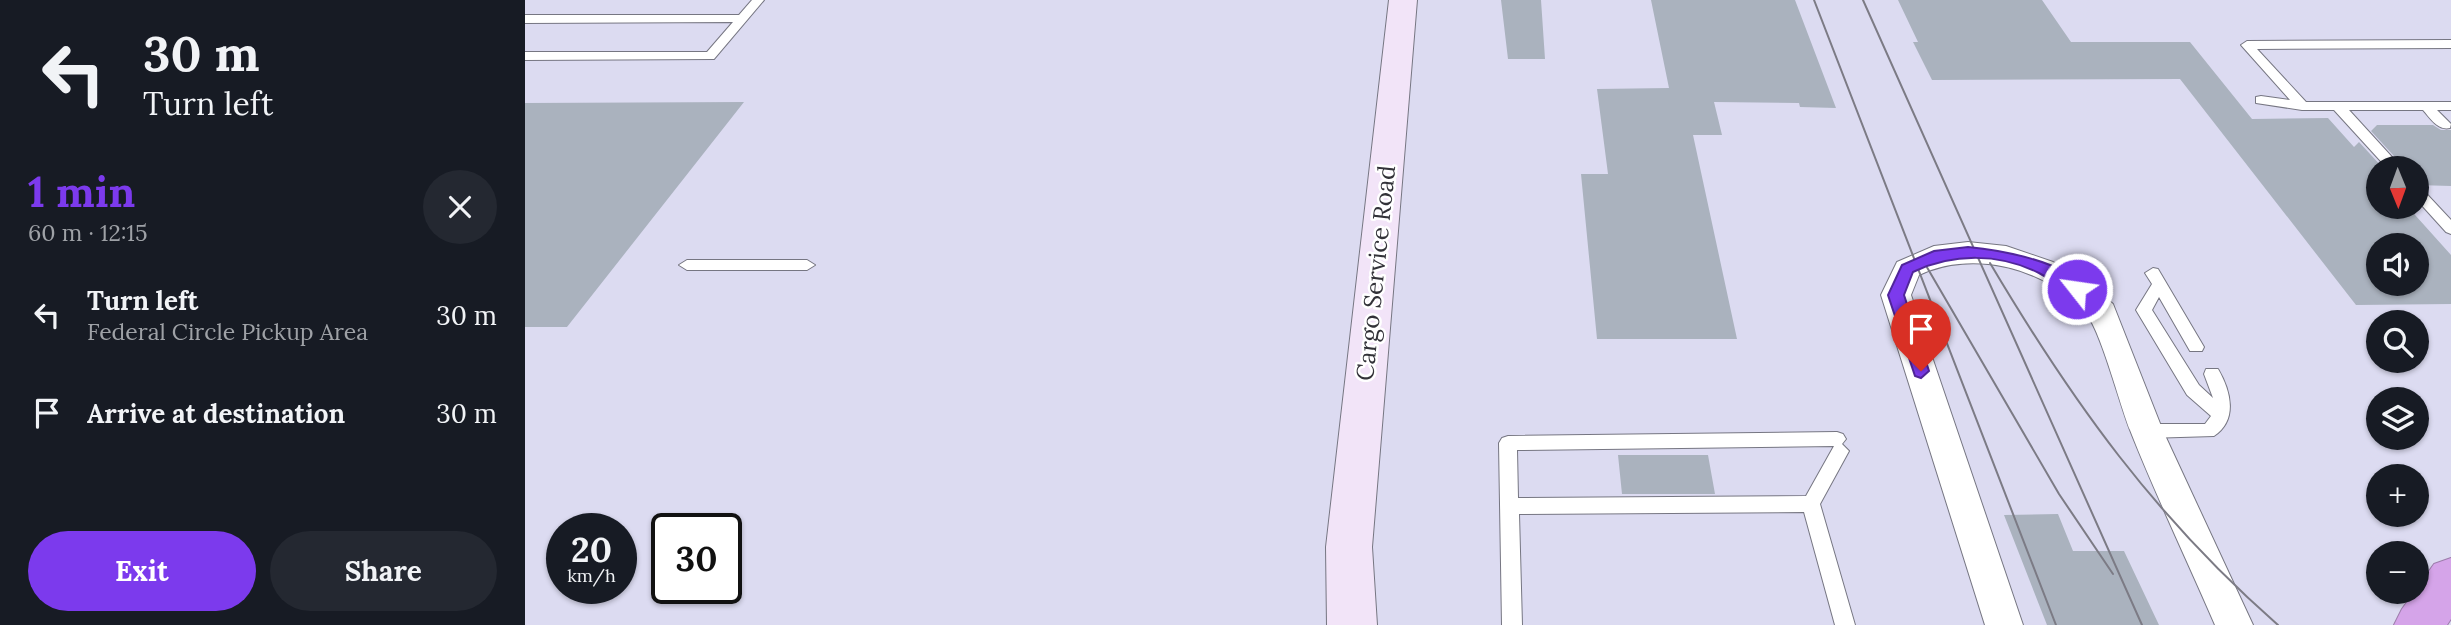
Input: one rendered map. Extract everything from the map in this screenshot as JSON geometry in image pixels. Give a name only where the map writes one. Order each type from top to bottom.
[{"type":"highway","points":[[2419,625],[2451,579]]},
{"type":"street","name":"Cargo Service Road","points":[[1352,625],[1349,547],[1403,0]]},
{"type":"street","points":[[2004,625],[1896,295],[1907,269],[1934,256],[1968,252],[2005,256],[2043,269],[2077,289],[2102,312],[2147,431],[2234,625]]},
{"type":"street","name":"Cargo Service Road","points":[[1326,625],[1349,547]]},
{"type":"lane","points":[[525,55],[710,56],[758,0]]},
{"type":"lane","points":[[525,19],[743,18]]},
{"type":"lane","points":[[2302,106],[2247,45],[2451,44]]},
{"type":"lane","points":[[2261,100],[2302,106],[2451,106]]},
{"type":"lane","points":[[2338,106],[2384,156]]},
{"type":"lane","points":[[2426,106],[2445,125]]},
{"type":"lane","points":[[2429,202],[2443,213],[2451,229]]},
{"type":"lane","points":[[687,265],[807,265]]},
{"type":"lane","points":[[2196,347],[2156,280],[2144,310],[2193,390],[2221,414]]},
{"type":"lane","points":[[2147,431],[2209,430],[2217,425],[2223,391],[2212,373]]},
{"type":"lane","points":[[1512,625],[1508,443],[1839,445],[1811,504],[1845,625]]},
{"type":"lane","points":[[1509,506],[1811,504]]},
{"type":"shaded area","points":[[525,0],[2451,0],[2451,625],[525,625]]},
{"type":"building","points":[[1501,0],[1541,0],[1545,59],[1508,59]]},
{"type":"building","points":[[1651,0],[1795,0],[1836,108],[1800,107],[1799,103],[1714,102],[1722,135],[1693,135],[1737,339],[1597,339],[1581,174],[1608,174],[1597,89],[1669,88]]},
{"type":"building","points":[[1898,0],[2042,0],[2071,42],[2190,42],[2252,119],[2328,118],[2354,147],[2359,142],[2372,156],[2366,156],[2366,219],[2419,219],[2451,255],[2451,304],[2356,305],[2180,79],[1932,80],[1913,42],[1918,42]]},
{"type":"building","points":[[744,102],[567,327],[525,327],[525,103]]},
{"type":"building","points":[[2377,125],[2433,125],[2441,130],[2451,130],[2451,186],[2429,185],[2429,156],[2394,156],[2371,131]]},
{"type":"building","points":[[1618,455],[1708,455],[1715,494],[1622,494]]},
{"type":"building","points":[[2058,514],[2073,551],[2124,551],[2159,625],[2047,625],[2004,515]]},
{"type":"tram line","points":[[1814,0],[2056,625]]},
{"type":"tram line","points":[[1863,0],[2142,625]]},
{"type":"tram line","points":[[1921,257],[2059,494],[2113,574]]},
{"type":"tram line","points":[[1990,263],[2085,411],[2119,456],[2193,543],[2278,625]]},
{"type":"route","points":[[1921,371],[1896,295],[1907,269],[1934,256],[1968,252],[2005,256],[2043,269],[2077,289]]}]
